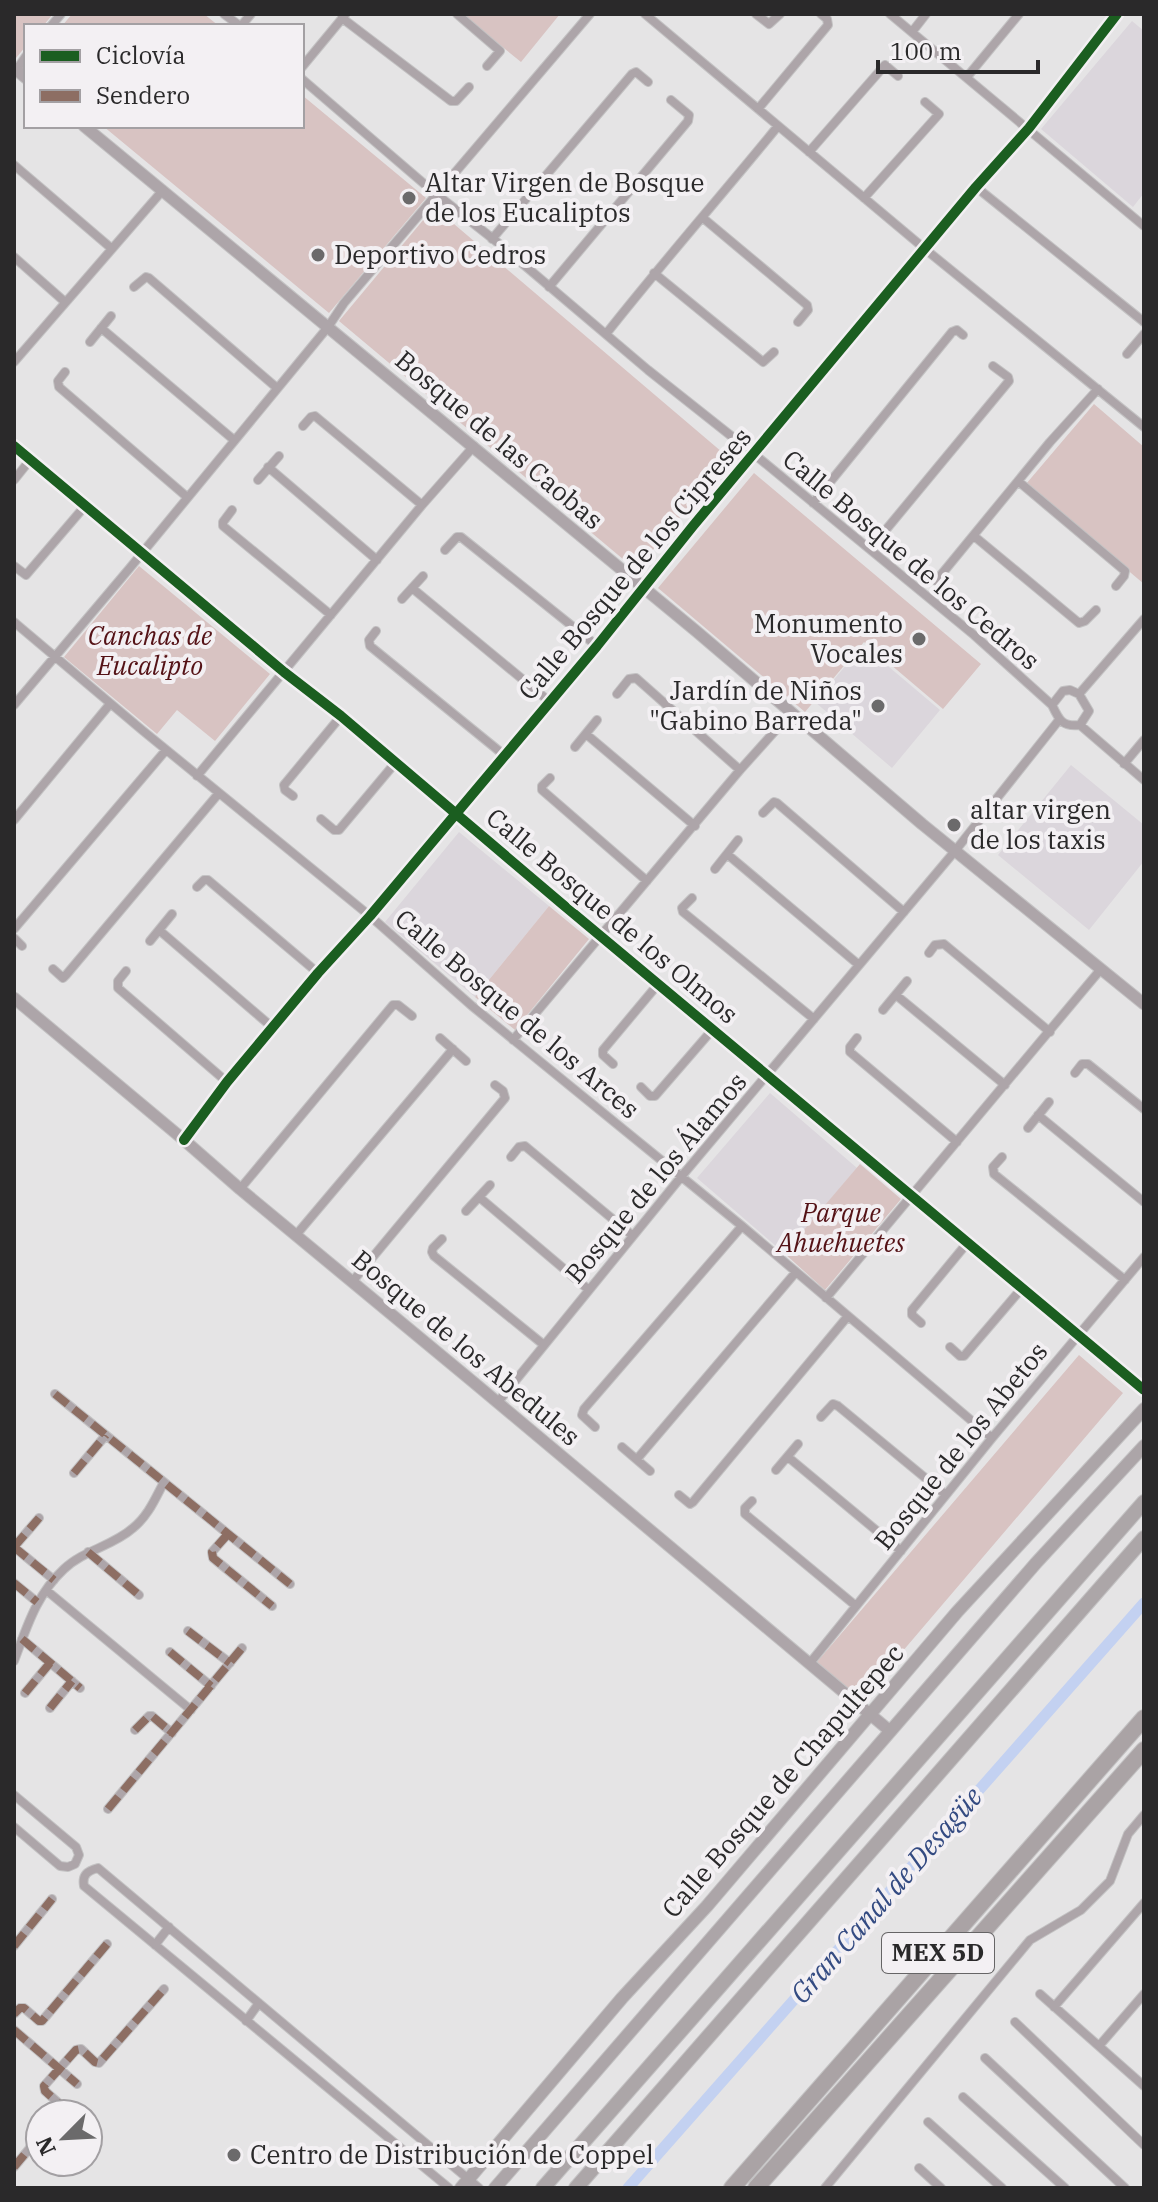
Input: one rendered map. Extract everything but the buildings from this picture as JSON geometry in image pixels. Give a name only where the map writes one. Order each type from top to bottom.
[{"type":"highway","points":[[543,2188],[1144,1502]]},
{"type":"highway","points":[[576,2188],[1144,1538]]},
{"type":"highway","name":"MEX 5D","points":[[732,2188],[1144,1718]]},
{"type":"highway","name":"MEX 5D","points":[[756,2188],[1144,1750]]},
{"type":"main road","name":"Calle Bosque de Chapultepec","points":[[470,2185],[622,1998],[707,1906],[957,1612],[1144,1409]]},
{"type":"main road","name":"Calle Bosque de Chapultepec","points":[[495,2188],[1036,1563],[1144,1446]]},
{"type":"street","points":[[457,14],[500,51],[487,66]]},
{"type":"street","points":[[14,705],[328,327],[344,303],[590,14]]},
{"type":"street","points":[[645,14],[925,249],[1144,427]]},
{"type":"street","points":[[756,14],[769,24],[780,14]]},
{"type":"street","points":[[758,109],[828,25],[821,14]]},
{"type":"street","points":[[890,14],[1144,226]]},
{"type":"street","points":[[912,32],[926,14]]},
{"type":"street","points":[[967,77],[1019,14]]},
{"type":"street","name":"Calle Bosque de los Cipreses","points":[[184,1140],[272,1027],[456,814],[976,187],[1029,128],[1117,14]]},
{"type":"street","points":[[304,65],[344,16],[451,101],[456,101],[469,87]]},
{"type":"street","points":[[809,152],[885,65],[898,76]]},
{"type":"street","points":[[492,239],[632,74],[640,73],[648,82]]},
{"type":"street","name":"Calle Bosque de los Cedros","points":[[304,81],[648,370],[974,635],[1052,705]]},
{"type":"street","points":[[549,287],[688,121],[689,115],[671,100]]},
{"type":"street","points":[[864,198],[939,114],[925,102]]},
{"type":"street","points":[[606,334],[778,126]]},
{"type":"street","name":"Bosque de las Caobas","points":[[86,128],[474,446],[955,851],[1144,1004]]},
{"type":"street","points":[[14,165],[111,248]]},
{"type":"street","points":[[976,187],[1144,322]]},
{"type":"street","points":[[16,357],[163,190]]},
{"type":"street","points":[[703,218],[807,305],[808,310],[798,322]]},
{"type":"street","points":[[14,257],[65,302]]},
{"type":"street","points":[[654,273],[763,362],[774,352]]},
{"type":"street","points":[[134,287],[146,277],[149,278],[277,388]]},
{"type":"street","points":[[90,342],[111,316]]},
{"type":"street","points":[[101,328],[234,440]]},
{"type":"street","points":[[813,503],[952,332],[957,330],[963,335]]},
{"type":"street","points":[[1127,354],[1144,334]]},
{"type":"street","points":[[870,549],[1009,381],[993,366]]},
{"type":"street","points":[[65,372],[58,381],[59,387],[187,497]]},
{"type":"street","points":[[936,581],[1098,389]]},
{"type":"street","points":[[303,426],[315,416],[422,505]]},
{"type":"street","name":"Calle Bosque de los Olmos","points":[[14,446],[341,716],[1144,1390]]},
{"type":"street","points":[[197,776],[474,446]]},
{"type":"street","points":[[258,480],[279,456]]},
{"type":"street","points":[[14,480],[30,460]]},
{"type":"street","points":[[268,467],[377,560]]},
{"type":"street","points":[[1018,481],[1125,571],[1116,586]]},
{"type":"street","points":[[14,566],[26,575],[29,573],[85,506]]},
{"type":"street","points":[[232,510],[223,526],[331,615]]},
{"type":"street","points":[[974,536],[1079,623],[1096,610]]},
{"type":"street","points":[[445,550],[457,537],[461,537],[597,646]]},
{"type":"street","points":[[402,599],[423,576]]},
{"type":"street","points":[[412,588],[550,702]]},
{"type":"street","points":[[1079,694],[1144,619]]},
{"type":"street","name":"Calle Bosque de los Arces","points":[[14,622],[370,916],[472,1006],[742,1226],[992,1438]]},
{"type":"street","points":[[376,631],[369,640],[370,646],[504,755]]},
{"type":"street","points":[[617,694],[629,679],[636,678],[740,770]]},
{"type":"street","points":[[1080,725],[1089,711],[1079,694],[1063,691],[1052,705],[1059,720],[1070,726],[1080,725],[1144,780]]},
{"type":"street","points":[[14,820],[110,704]]},
{"type":"street","points":[[513,1040],[791,713]]},
{"type":"street","points":[[293,796],[284,785],[341,716]]},
{"type":"street","points":[[575,747],[597,720]]},
{"type":"street","name":"Bosque de los Álamos","points":[[498,1402],[859,965],[901,909],[955,851],[1059,720]]},
{"type":"street","points":[[586,734],[695,826]]},
{"type":"street","points":[[1124,764],[1144,740]]},
{"type":"street","points":[[14,929],[166,750]]},
{"type":"street","points":[[321,819],[334,830],[339,830],[396,762]]},
{"type":"street","points":[[550,778],[542,790],[647,881]]},
{"type":"street","points":[[53,969],[63,978],[66,975],[219,793]]},
{"type":"street","points":[[763,813],[771,804],[777,803],[901,909]]},
{"type":"street","points":[[715,869],[738,840]]},
{"type":"street","points":[[727,854],[859,965]]},
{"type":"street","points":[[197,887],[208,880],[318,973]]},
{"type":"street","points":[[692,898],[682,908],[683,912],[814,1019]]},
{"type":"street","points":[[150,941],[172,914]]},
{"type":"street","points":[[159,930],[272,1027]]},
{"type":"street","points":[[14,938],[22,946]]},
{"type":"street","points":[[929,953],[935,945],[944,944],[1050,1032]]},
{"type":"street","points":[[826,1298],[1101,969]]},
{"type":"street","points":[[126,971],[118,981],[118,988],[227,1082]]},
{"type":"street","points":[[883,1010],[907,981]]},
{"type":"street","points":[[613,1064],[602,1053],[659,983]]},
{"type":"street","points":[[896,995],[1005,1085]]},
{"type":"street","name":"Bosque de los Abedules","points":[[14,998],[890,1731]]},
{"type":"street","points":[[240,1189],[393,1005],[398,1005],[412,1016]]},
{"type":"street","points":[[641,1087],[650,1096],[655,1096],[713,1029]]},
{"type":"street","points":[[440,1038],[466,1061]]},
{"type":"street","points":[[857,1038],[850,1052],[957,1142]]},
{"type":"street","points":[[296,1235],[453,1049]]},
{"type":"street","points":[[1075,1073],[1082,1064],[1088,1064],[1144,1109]]},
{"type":"street","points":[[352,1282],[505,1098],[503,1091],[495,1085]]},
{"type":"street","points":[[1028,1128],[1049,1102]]},
{"type":"street","points":[[1038,1115],[1144,1202]]},
{"type":"street","points":[[511,1157],[519,1147],[525,1146],[633,1236]]},
{"type":"street","points":[[1002,1157],[993,1167],[994,1174],[1125,1280]]},
{"type":"street","points":[[466,1211],[490,1185]]},
{"type":"street","points":[[479,1197],[589,1290]]},
{"type":"street","points":[[595,1427],[582,1415],[584,1409],[742,1226]]},
{"type":"street","points":[[442,1239],[433,1248],[434,1256],[544,1345]]},
{"type":"street","points":[[921,1323],[912,1315],[912,1310],[968,1242]]},
{"type":"street","name":"Bosque de los Abetos","points":[[810,1663],[1144,1257]]},
{"type":"street","points":[[637,1459],[796,1272]]},
{"type":"street","points":[[950,1347],[964,1356],[1022,1288]]},
{"type":"street","points":[[679,1495],[690,1504],[693,1502],[848,1316]]},
{"type":"street","points":[[55,1394],[290,1584]]},
{"type":"street","points":[[821,1417],[830,1405],[838,1406],[946,1495]]},
{"type":"street","points":[[74,1473],[106,1435]]},
{"type":"street","points":[[776,1470],[798,1444]]},
{"type":"street","points":[[622,1447],[650,1471]]},
{"type":"street","points":[[788,1457],[901,1551]]},
{"type":"street","points":[[14,1661],[37,1602],[54,1580],[75,1560],[132,1530],[150,1511],[164,1482]]},
{"type":"street","points":[[752,1501],[745,1508],[745,1514],[856,1606]]},
{"type":"street","points":[[39,1518],[14,1547],[54,1580]]},
{"type":"street","points":[[228,1534],[212,1552],[213,1558],[272,1606]]},
{"type":"street","points":[[88,1552],[139,1595]]},
{"type":"street","points":[[14,1583],[37,1602]]},
{"type":"street","points":[[46,1590],[191,1710]]},
{"type":"street","points":[[188,1631],[230,1663]]},
{"type":"street","points":[[22,1639],[80,1688]]},
{"type":"street","points":[[108,1809],[242,1648]]},
{"type":"street","points":[[170,1652],[211,1686]]},
{"type":"street","points":[[25,1693],[50,1663]]},
{"type":"street","points":[[50,1708],[72,1681]]},
{"type":"street","points":[[135,1730],[149,1716],[172,1733]]},
{"type":"street","points":[[14,1795],[76,1847],[79,1855],[75,1864],[60,1866],[14,1827]]},
{"type":"street","points":[[825,2188],[1030,1940],[1081,1910],[1110,1881],[1128,1834],[1144,1815]]},
{"type":"street","points":[[449,2188],[84,1886],[86,1874],[98,1868],[447,2161],[470,2185]]},
{"type":"street","points":[[14,1946],[52,1899]]},
{"type":"street","points":[[1054,2007],[1144,1903]]},
{"type":"street","points":[[155,1945],[169,1927]]},
{"type":"street","points":[[14,2014],[24,2008],[42,2021],[107,1944]]},
{"type":"street","points":[[53,2098],[44,2086],[78,2049],[99,2063],[164,1989]]},
{"type":"street","points":[[1040,1994],[1143,2082]]},
{"type":"street","points":[[1099,2046],[1144,1994]]},
{"type":"street","points":[[246,2021],[259,2003]]},
{"type":"street","points":[[1015,2022],[1144,2145]]},
{"type":"street","points":[[14,2030],[77,2084]]},
{"type":"street","points":[[985,2058],[1125,2188]]},
{"type":"street","points":[[963,2097],[1065,2188]]},
{"type":"street","points":[[928,2122],[1002,2188]]},
{"type":"street","points":[[434,2176],[447,2161]]},
{"type":"street","points":[[919,2168],[941,2188]]},
{"type":"shaded area","points":[[1132,21],[1144,31],[1144,193],[1133,207],[1041,129]]},
{"type":"shaded area","name":"Jardín de Niños \"Gabino Barreda\"","points":[[863,645],[940,710],[892,768],[815,702]]},
{"type":"shaded area","points":[[1071,765],[1144,825],[1144,861],[1089,930],[998,855]]},
{"type":"shaded area","points":[[459,832],[549,906],[475,997],[385,922]]},
{"type":"shaded area","points":[[770,1093],[857,1168],[784,1253],[697,1178]]},
{"type":"green space","points":[[14,14],[53,14],[45,24],[24,24],[24,48],[16,58]]},
{"type":"green space","points":[[72,14],[204,14],[216,24],[64,24]]},
{"type":"green space","points":[[462,14],[560,14],[521,62]]},
{"type":"green space","name":"Deportivo Cedros","points":[[304,97],[426,198],[329,313],[105,128],[304,128]]},
{"type":"green space","points":[[434,207],[729,458],[636,570],[339,321]]},
{"type":"green space","points":[[1094,404],[1144,447],[1144,584],[1026,484]]},
{"type":"green space","points":[[754,473],[981,664],[943,709],[864,642],[805,712],[658,588]]},
{"type":"green space","name":"Canchas de Eucalipto","points":[[139,566],[270,674],[215,741],[177,710],[157,734],[64,657]]},
{"type":"green space","points":[[549,906],[589,939],[515,1030],[475,997]]},
{"type":"green space","name":"Parque Ahuehuetes","points":[[860,1164],[901,1199],[825,1290],[784,1253]]},
{"type":"green space","points":[[1079,1355],[1123,1393],[861,1700],[817,1662]]},
{"type":"waterway","name":"Gran Canal de Desagüe","points":[[628,2188],[1144,1603]]},
{"type":"marked path","points":[[55,1394],[290,1584]]},
{"type":"marked path","points":[[74,1473],[106,1435]]},
{"type":"marked path","points":[[14,1547],[39,1518]]},
{"type":"marked path","points":[[228,1534],[212,1552],[213,1558],[272,1606]]},
{"type":"marked path","points":[[14,1547],[54,1580]]},
{"type":"marked path","points":[[88,1552],[139,1595]]},
{"type":"marked path","points":[[14,1583],[37,1602]]},
{"type":"marked path","points":[[188,1631],[230,1663]]},
{"type":"marked path","points":[[22,1639],[80,1688]]},
{"type":"marked path","points":[[108,1809],[242,1648]]},
{"type":"marked path","points":[[170,1652],[211,1686]]},
{"type":"marked path","points":[[25,1693],[50,1663]]},
{"type":"marked path","points":[[50,1708],[72,1681]]},
{"type":"marked path","points":[[135,1730],[152,1716],[172,1733]]},
{"type":"marked path","points":[[14,1946],[52,1899]]},
{"type":"marked path","points":[[14,2014],[24,2008],[42,2021],[107,1944]]},
{"type":"marked path","points":[[53,2098],[44,2086],[76,2050],[81,2049],[99,2063],[164,1989]]},
{"type":"marked path","points":[[14,2030],[77,2084]]},
{"type":"marked path","points":[[14,2167],[24,2155]]},
{"type":"cycle path","points":[[184,1140],[227,1082],[318,973],[370,916],[976,187],[1029,128],[1117,14]]},
{"type":"cycle path","points":[[14,446],[341,716],[1144,1390]]},
{"type":"place","name":"Altar Virgen de Bosque de los Eucaliptos","points":[[409,198]]},
{"type":"place","name":"Deportivo Cedros","points":[[318,255]]},
{"type":"place","name":"Monumento Vocales","points":[[919,639]]},
{"type":"place","name":"Jardín de Niños \"Gabino Barreda\"","points":[[878,706]]},
{"type":"place","name":"altar virgen de los taxis","points":[[954,825]]},
{"type":"place","name":"Centro de Distribución de Coppel","points":[[234,2155]]}]
